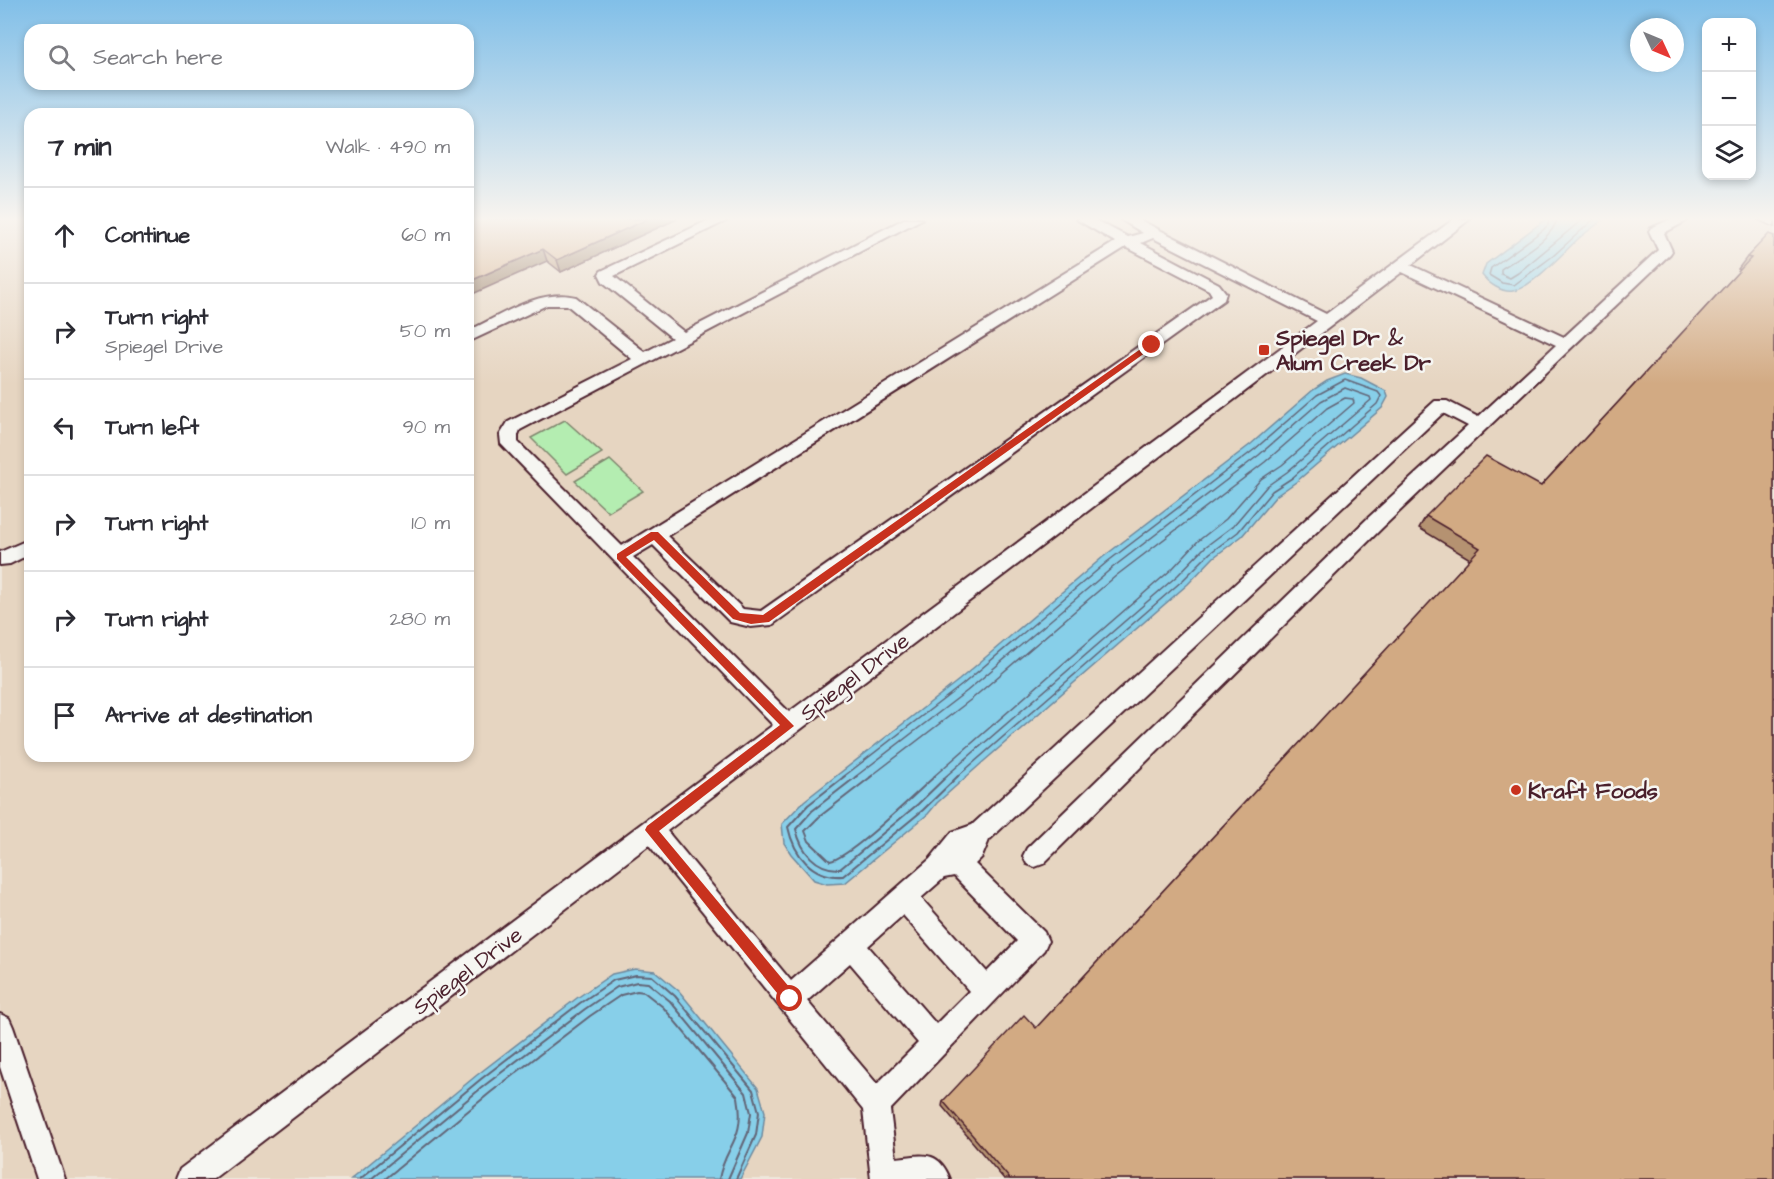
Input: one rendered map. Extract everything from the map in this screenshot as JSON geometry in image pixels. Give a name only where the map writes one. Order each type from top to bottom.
[{"type":"street","points":[[606,274],[608,279],[682,339]]},
{"type":"street","points":[[788,726],[510,444],[509,435],[514,426],[808,274]]},
{"type":"street","points":[[620,556],[1073,274]]},
{"type":"street","points":[[654,535],[737,616],[751,620],[765,619],[1219,297],[1214,287],[1189,274]]},
{"type":"street","points":[[1236,274],[1329,321]]},
{"type":"street","name":"Spiegel Drive","points":[[190,1179],[1391,274]]},
{"type":"street","points":[[1418,274],[1565,343]]},
{"type":"street","points":[[1035,855],[1367,531],[1640,274]]},
{"type":"street","points":[[474,334],[544,301],[571,300],[643,359]]},
{"type":"street","points":[[790,999],[904,898],[974,849],[980,833],[1441,405],[1479,425]]},
{"type":"street","points":[[1,560],[24,549]]},
{"type":"street","points":[[651,830],[876,1105],[882,1176],[928,1169],[936,1179]]},
{"type":"street","points":[[876,1105],[1035,941],[948,866]]},
{"type":"street","points":[[904,898],[986,991]]},
{"type":"street","points":[[850,945],[936,1044]]},
{"type":"street","points":[[0,1027],[51,1179]]},
{"type":"shaded area","points":[[0,274],[24,274],[24,762],[474,762],[474,274],[1774,274],[1774,1179],[0,1179]]},
{"type":"green space","points":[[565,420],[602,453],[567,474],[531,438]]},
{"type":"green space","points":[[610,460],[643,491],[608,512],[575,481]]},
{"type":"water","points":[[1541,274],[1513,291],[1496,287],[1482,275]]},
{"type":"water","points":[[1345,374],[1361,378],[1386,391],[1388,397],[1382,408],[1296,482],[1276,496],[1242,536],[1214,557],[1188,584],[984,761],[937,803],[928,814],[845,883],[827,884],[814,880],[784,843],[782,824],[804,801],[959,680],[1103,557],[1251,444],[1313,390]]},
{"type":"water","points":[[635,969],[655,971],[679,991],[758,1088],[765,1112],[762,1137],[740,1179],[351,1179],[477,1075],[577,998],[612,974]]},
{"type":"building","points":[[474,274],[486,274],[474,279]]},
{"type":"building","name":"Kraft Foods","points":[[1736,274],[1774,274],[1774,1179],[1010,1179],[943,1101],[1024,1015],[1036,1028],[1480,548],[1426,516],[1486,456],[1541,486]]},
{"type":"place","name":"Spiegel Dr & Alum Creek Dr","points":[[1264,350]]},
{"type":"place","name":"Kraft Foods","points":[[1516,790]]},
{"type":"route","points":[[790,999],[651,830],[788,726],[620,556],[654,535],[737,616],[751,620],[765,619],[1152,345]]}]
